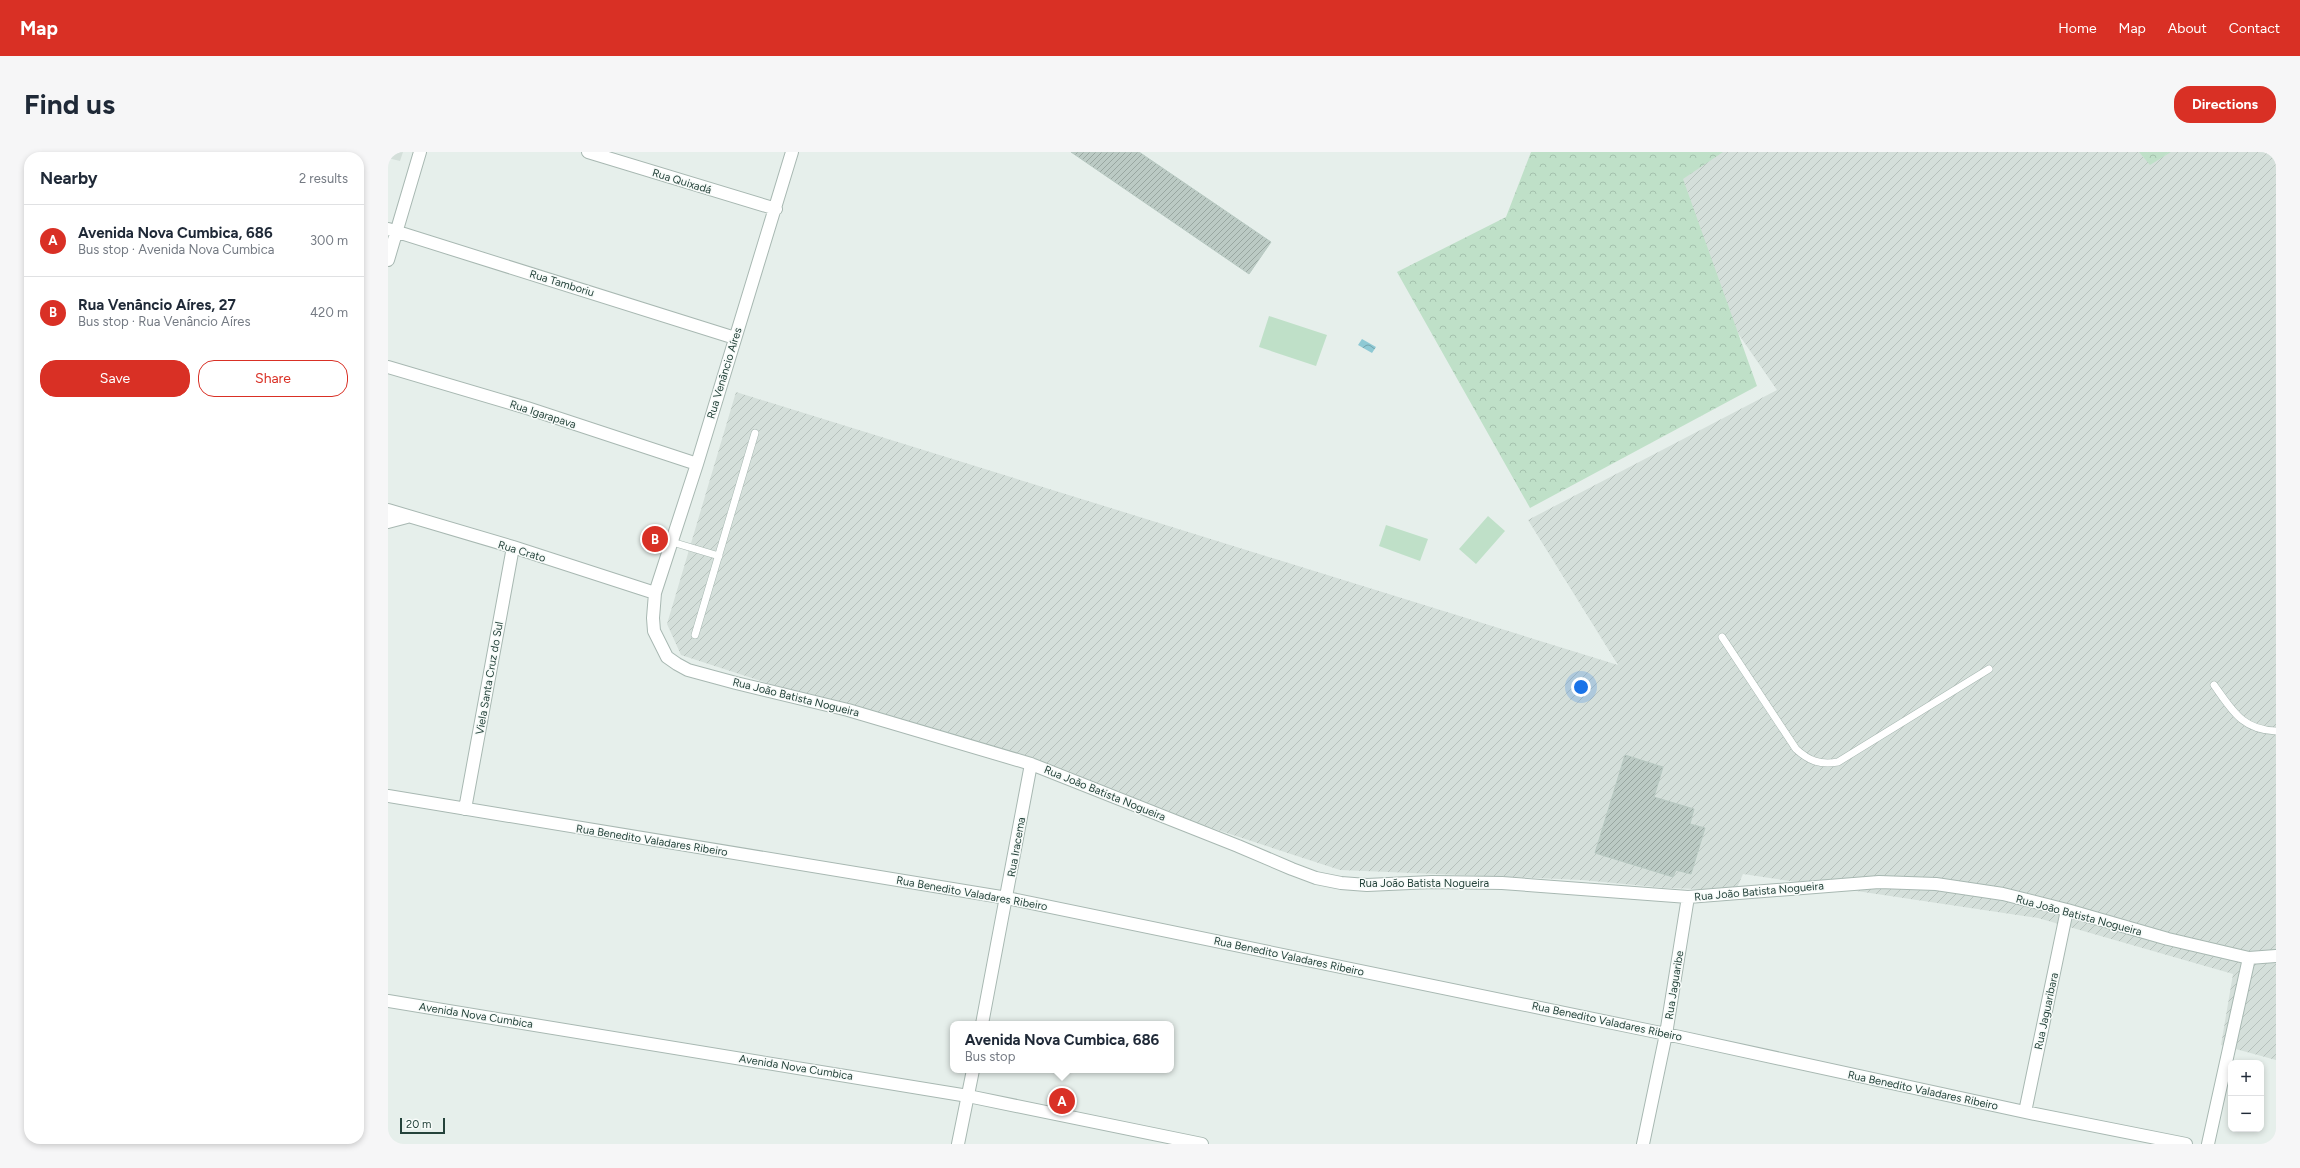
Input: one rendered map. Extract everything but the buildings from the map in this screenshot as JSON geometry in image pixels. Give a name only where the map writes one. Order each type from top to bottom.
[{"type":"street","points":[[388,260],[392,231],[420,152]]},
{"type":"street","name":"Rua Quixadá","points":[[588,152],[776,209]]},
{"type":"street","name":"Rua Venâncio Aíres","points":[[655,594],[697,464],[734,338],[776,209],[792,152]]},
{"type":"street","name":"Rua Tamboriu","points":[[392,231],[734,338]]},
{"type":"street","name":"Rua Igarapava","points":[[388,367],[527,408],[697,464]]},
{"type":"street","name":"Rua Crato","points":[[388,510],[407,517],[513,547],[655,594]]},
{"type":"street","points":[[388,522],[407,517]]},
{"type":"street","name":"Viela Santa Cruz do Sul","points":[[466,809],[513,547]]},
{"type":"street","name":"Rua João Batista Nogueira","points":[[655,594],[653,618],[659,645],[667,657],[688,670],[848,710],[1031,764],[1316,878],[1367,885],[1432,882],[1502,883],[1688,897],[1879,882],[1921,884],[2003,894],[2168,939],[2249,958],[2276,956]]},
{"type":"street","name":"Rua Iracema","points":[[983,1021],[1007,898],[1031,764]]},
{"type":"street","name":"Rua Benedito Valadares Ribeiro","points":[[388,796],[1007,898],[1666,1034],[2025,1112],[2186,1144]]},
{"type":"street","name":"Rua Jaguaribe","points":[[1644,1144],[1666,1034],[1688,897]]},
{"type":"street","name":"Rua Jaguaribara","points":[[2025,1112],[2066,910]]},
{"type":"street","points":[[2208,1144],[2249,958]]},
{"type":"street","name":"Avenida Nova Cumbica","points":[[388,1001],[968,1096],[1202,1144]]},
{"type":"street","points":[[958,1144],[972,1073]]},
{"type":"lane","points":[[695,635],[756,433]]},
{"type":"lane","points":[[672,542],[719,556]]},
{"type":"lane","points":[[1722,637],[1796,749],[1806,758],[1826,764],[1838,762],[1989,669]]},
{"type":"lane","points":[[2214,685],[2240,719],[2254,727],[2276,731]]},
{"type":"shaded area","points":[[388,152],[403,152],[400,161],[388,158]]},
{"type":"shaded area","points":[[1640,152],[2276,152],[2276,1060],[2221,1045],[2233,974],[2038,918],[1743,874],[1736,890],[1666,888],[1582,880],[1340,870],[681,655],[667,624],[736,392],[1618,665],[1528,520],[1777,390],[1635,184]]},
{"type":"green space","points":[[1531,152],[1723,152],[1683,179],[1757,386],[1530,508],[1397,272],[1506,217]]},
{"type":"green space","points":[[2139,152],[2171,152],[2150,165]]},
{"type":"green space","points":[[1269,316],[1327,335],[1316,366],[1259,347]]},
{"type":"green space","points":[[1488,516],[1505,531],[1476,564],[1459,549]]},
{"type":"green space","points":[[1386,525],[1428,539],[1420,561],[1379,546]]},
{"type":"water","points":[[1362,339],[1376,347],[1372,353],[1358,345]]},
{"type":"place","name":"Rua Venâncio Aíres, 27","points":[[655,539]]},
{"type":"place","name":"Avenida Nova Cumbica, 686","points":[[1062,1101]]}]
